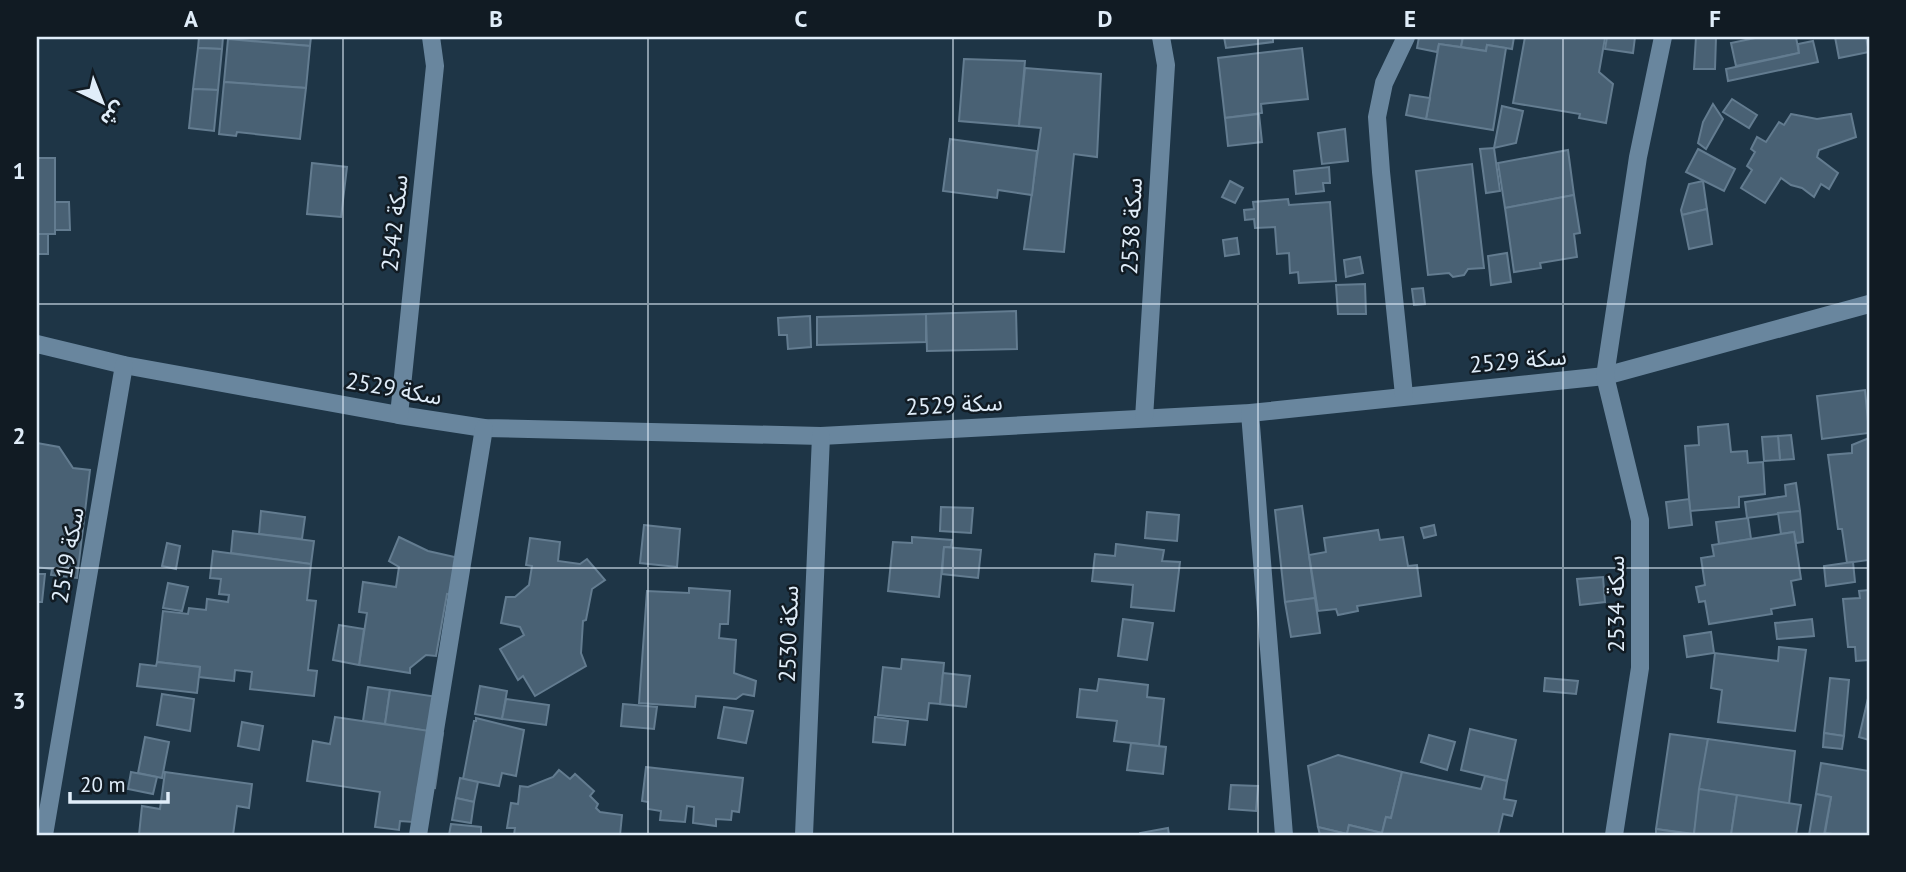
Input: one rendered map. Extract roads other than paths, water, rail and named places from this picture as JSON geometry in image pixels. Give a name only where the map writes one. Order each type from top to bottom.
[{"type":"street","name":"سكة 2542","points":[[399,415],[435,66],[431,37]]},
{"type":"street","name":"سكة 2538","points":[[1144,418],[1166,65],[1161,37]]},
{"type":"street","points":[[1404,395],[1377,117],[1384,83],[1406,37]]},
{"type":"street","points":[[1605,376],[1638,157],[1663,37]]},
{"type":"street","name":"سكة 2529","points":[[37,344],[124,365],[484,428],[821,436],[1250,413],[1605,376],[1869,304]]},
{"type":"street","name":"سكة 2519","points":[[44,835],[124,365]]},
{"type":"street","name":"سكة 2534","points":[[1605,376],[1640,520],[1640,668],[1614,835]]},
{"type":"street","points":[[1250,413],[1284,835]]},
{"type":"street","points":[[418,835],[484,428]]},
{"type":"street","name":"سكة 2530","points":[[804,835],[821,436]]}]
